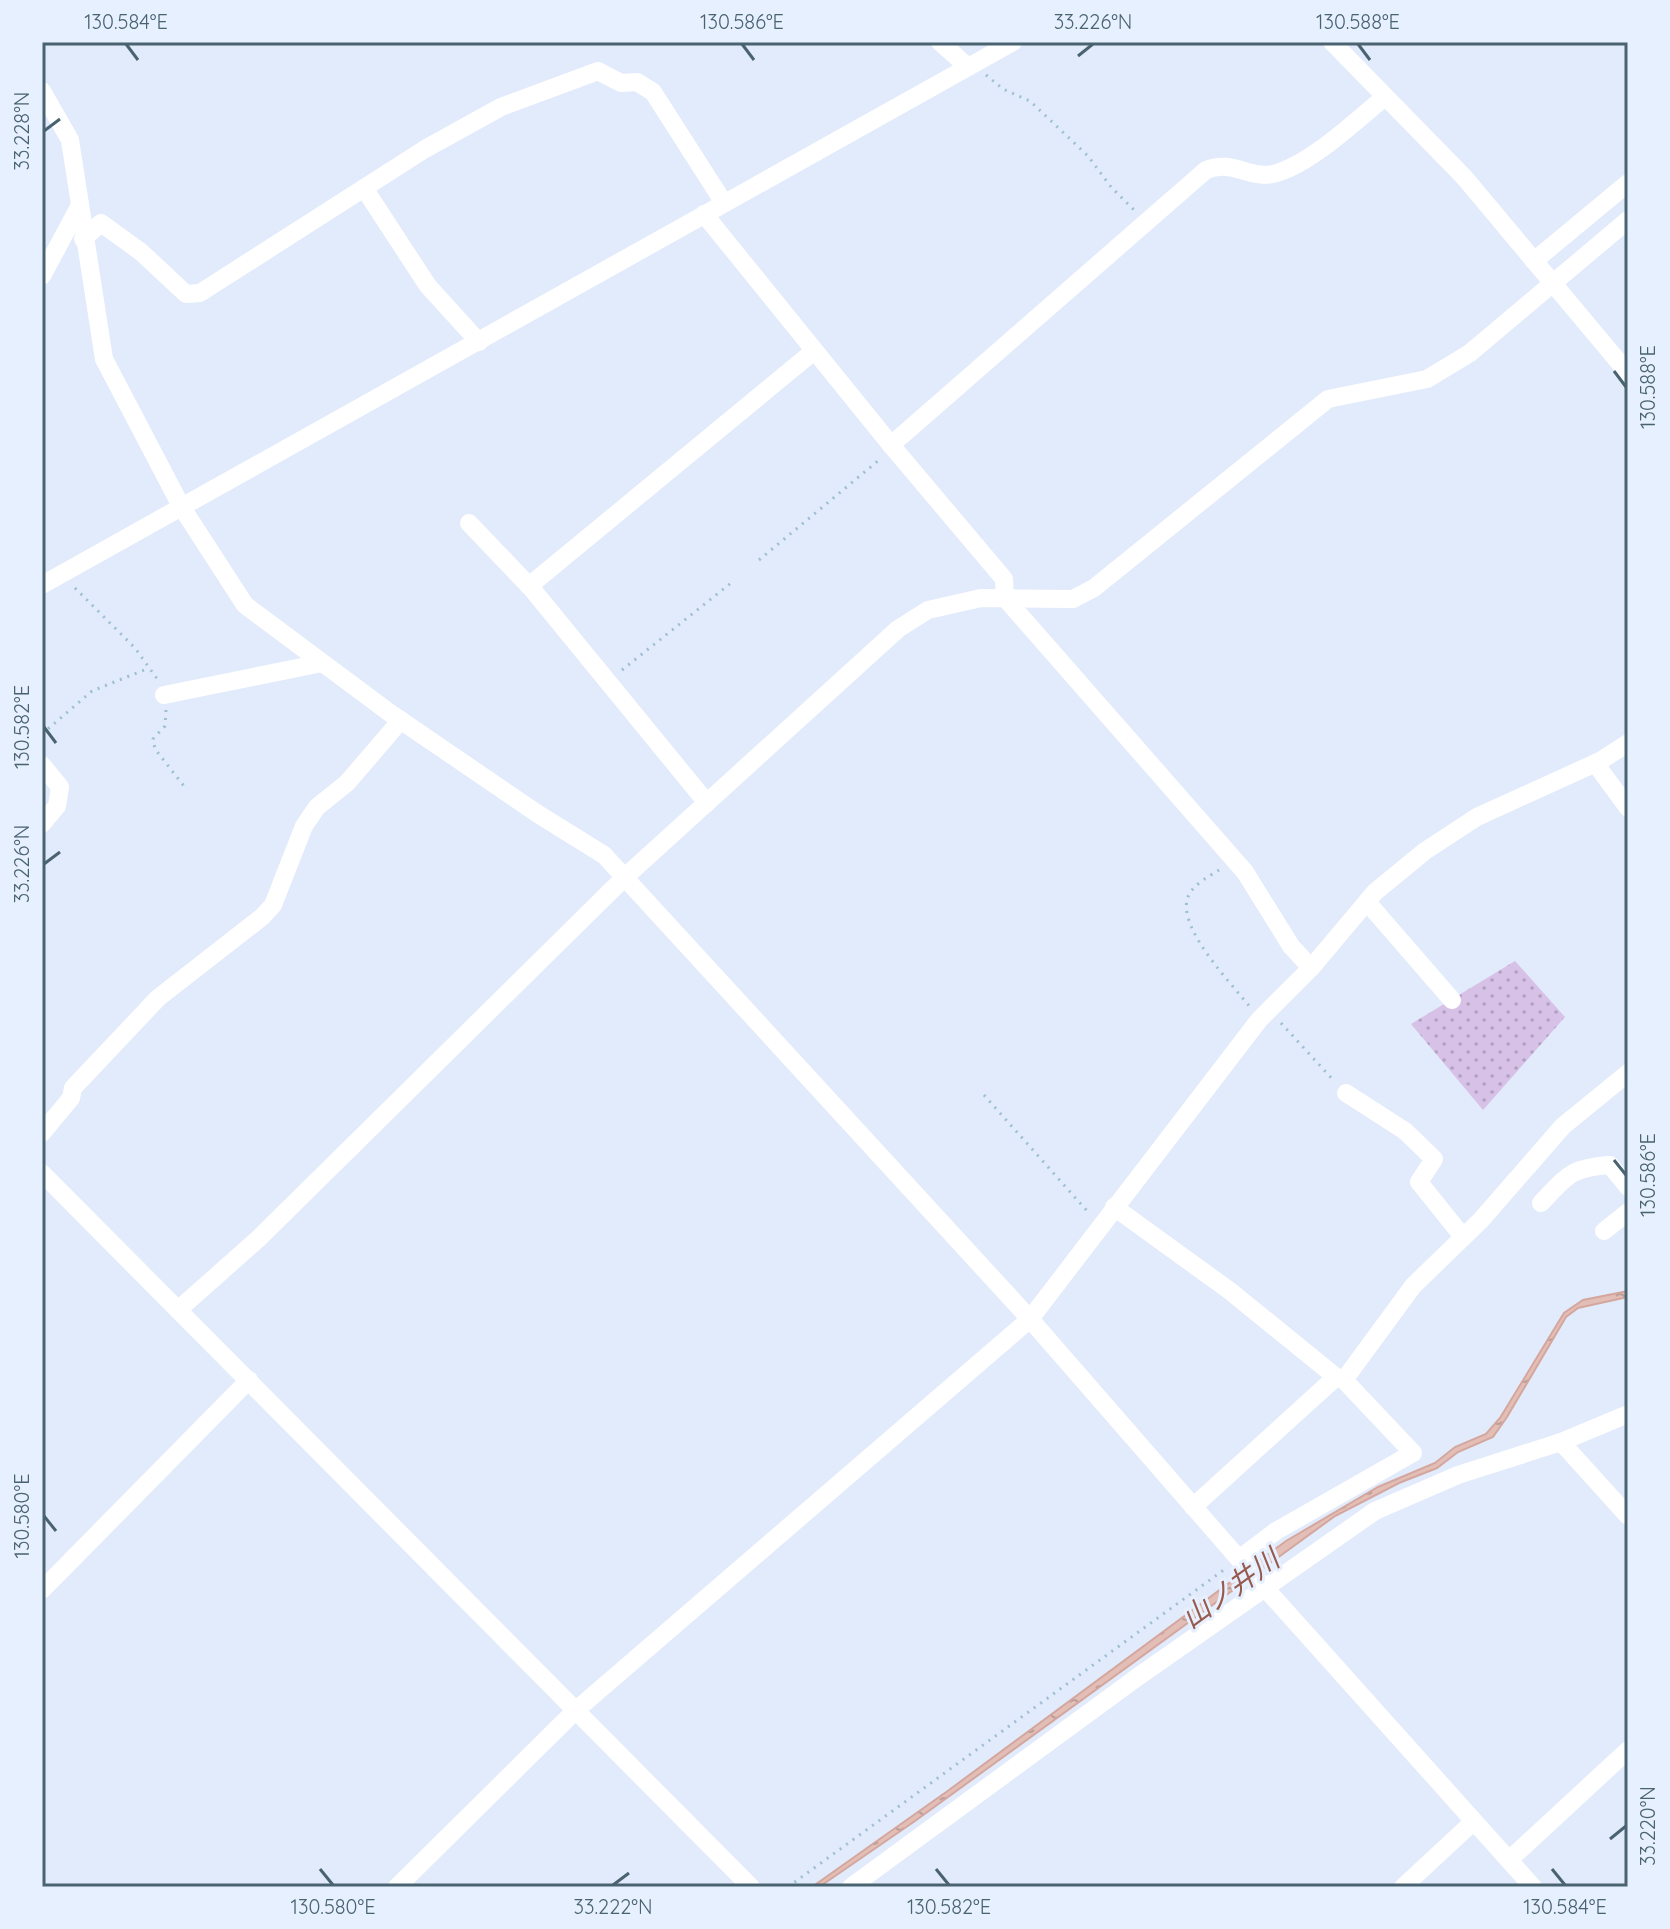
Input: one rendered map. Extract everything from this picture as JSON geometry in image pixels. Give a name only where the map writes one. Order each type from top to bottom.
[{"type":"street","points":[[940,42],[970,66]]},
{"type":"street","points":[[42,585],[1013,42]]},
{"type":"street","points":[[1332,42],[1464,177],[1628,373]]},
{"type":"street","points":[[83,239],[101,223],[141,252],[186,294],[200,293],[425,149],[501,107],[598,71],[621,83],[637,82],[653,92],[724,203]]},
{"type":"street","points":[[42,91],[70,140],[104,359],[181,506],[245,605],[401,720],[538,814],[604,855],[1030,1319],[1239,1559],[1533,1887]]},
{"type":"street","points":[[892,447],[1206,170],[1218,165],[1260,175],[1274,174],[1299,162],[1385,97]]},
{"type":"street","points":[[1534,261],[1628,183]]},
{"type":"street","points":[[364,188],[428,286],[479,342]]},
{"type":"street","points":[[44,272],[79,207]]},
{"type":"street","points":[[704,214],[892,447],[1004,579],[1005,598],[1245,872],[1291,946],[1311,968]]},
{"type":"street","points":[[178,1310],[258,1239],[625,877],[898,629],[928,610],[981,598],[1073,599],[1094,588],[1328,399],[1427,379],[1470,353],[1628,220]]},
{"type":"street","points":[[529,586],[814,351]]},
{"type":"street","points":[[469,523],[529,586],[707,803]]},
{"type":"street","points":[[164,695],[322,663]]},
{"type":"street","points":[[42,1133],[71,1098],[73,1088],[158,998],[262,917],[273,905],[304,826],[317,807],[356,774],[401,720]]},
{"type":"street","points":[[397,1887],[575,1711],[1030,1319],[1264,1015],[1311,968],[1375,892],[1425,851],[1477,817],[1595,763],[1628,743]]},
{"type":"street","points":[[1595,763],[1628,808]]},
{"type":"street","points":[[42,765],[60,787],[57,806],[42,824]]},
{"type":"street","points":[[1367,902],[1452,1000]]},
{"type":"street","points":[[1193,1507],[1340,1379],[1413,1286],[1463,1237],[1563,1126],[1628,1073]]},
{"type":"street","points":[[1346,1093],[1405,1131],[1434,1159],[1419,1182],[1463,1237]]},
{"type":"street","points":[[1541,1203],[1570,1173],[1586,1167],[1610,1165],[1625,1176]]},
{"type":"street","points":[[42,1173],[751,1887]]},
{"type":"street","points":[[1114,1207],[1230,1291],[1340,1379],[1413,1453],[1276,1531],[1239,1559]]},
{"type":"street","points":[[1604,1231],[1628,1212]]},
{"type":"street","points":[[42,1590],[249,1380]]},
{"type":"street","points":[[851,1887],[1139,1676],[1375,1511],[1458,1475],[1561,1442],[1628,1414]]},
{"type":"street","points":[[1561,1442],[1628,1516]]},
{"type":"street","points":[[1509,1860],[1628,1750]]},
{"type":"street","points":[[1403,1887],[1473,1822]]},
{"type":"path","points":[[970,66],[1003,89],[1030,101],[1088,156],[1111,187],[1146,223]]},
{"type":"path","points":[[759,560],[892,447]]},
{"type":"path","points":[[60,575],[109,620],[151,667],[164,695],[165,726],[153,739],[155,749],[187,790]]},
{"type":"path","points":[[608,681],[731,583]]},
{"type":"path","points":[[42,734],[92,691],[151,667]]},
{"type":"path","points":[[1234,860],[1195,886],[1187,898],[1187,917],[1195,935],[1264,1015],[1346,1093]]},
{"type":"path","points":[[984,1095],[1100,1225]]},
{"type":"path","points":[[788,1887],[1239,1559]]},
{"type":"shaded area","points":[[1515,961],[1565,1017],[1483,1110],[1411,1024]]},
{"type":"water","name":"山ノ井川","points":[[1628,1291],[1628,1297],[1578,1308],[1566,1317],[1493,1437],[1458,1452],[1437,1468],[1399,1483],[1335,1516],[915,1821],[819,1887],[812,1887],[949,1790],[1286,1541],[1378,1487],[1435,1463],[1455,1447],[1486,1434],[1500,1418],[1564,1313],[1583,1300]]}]
